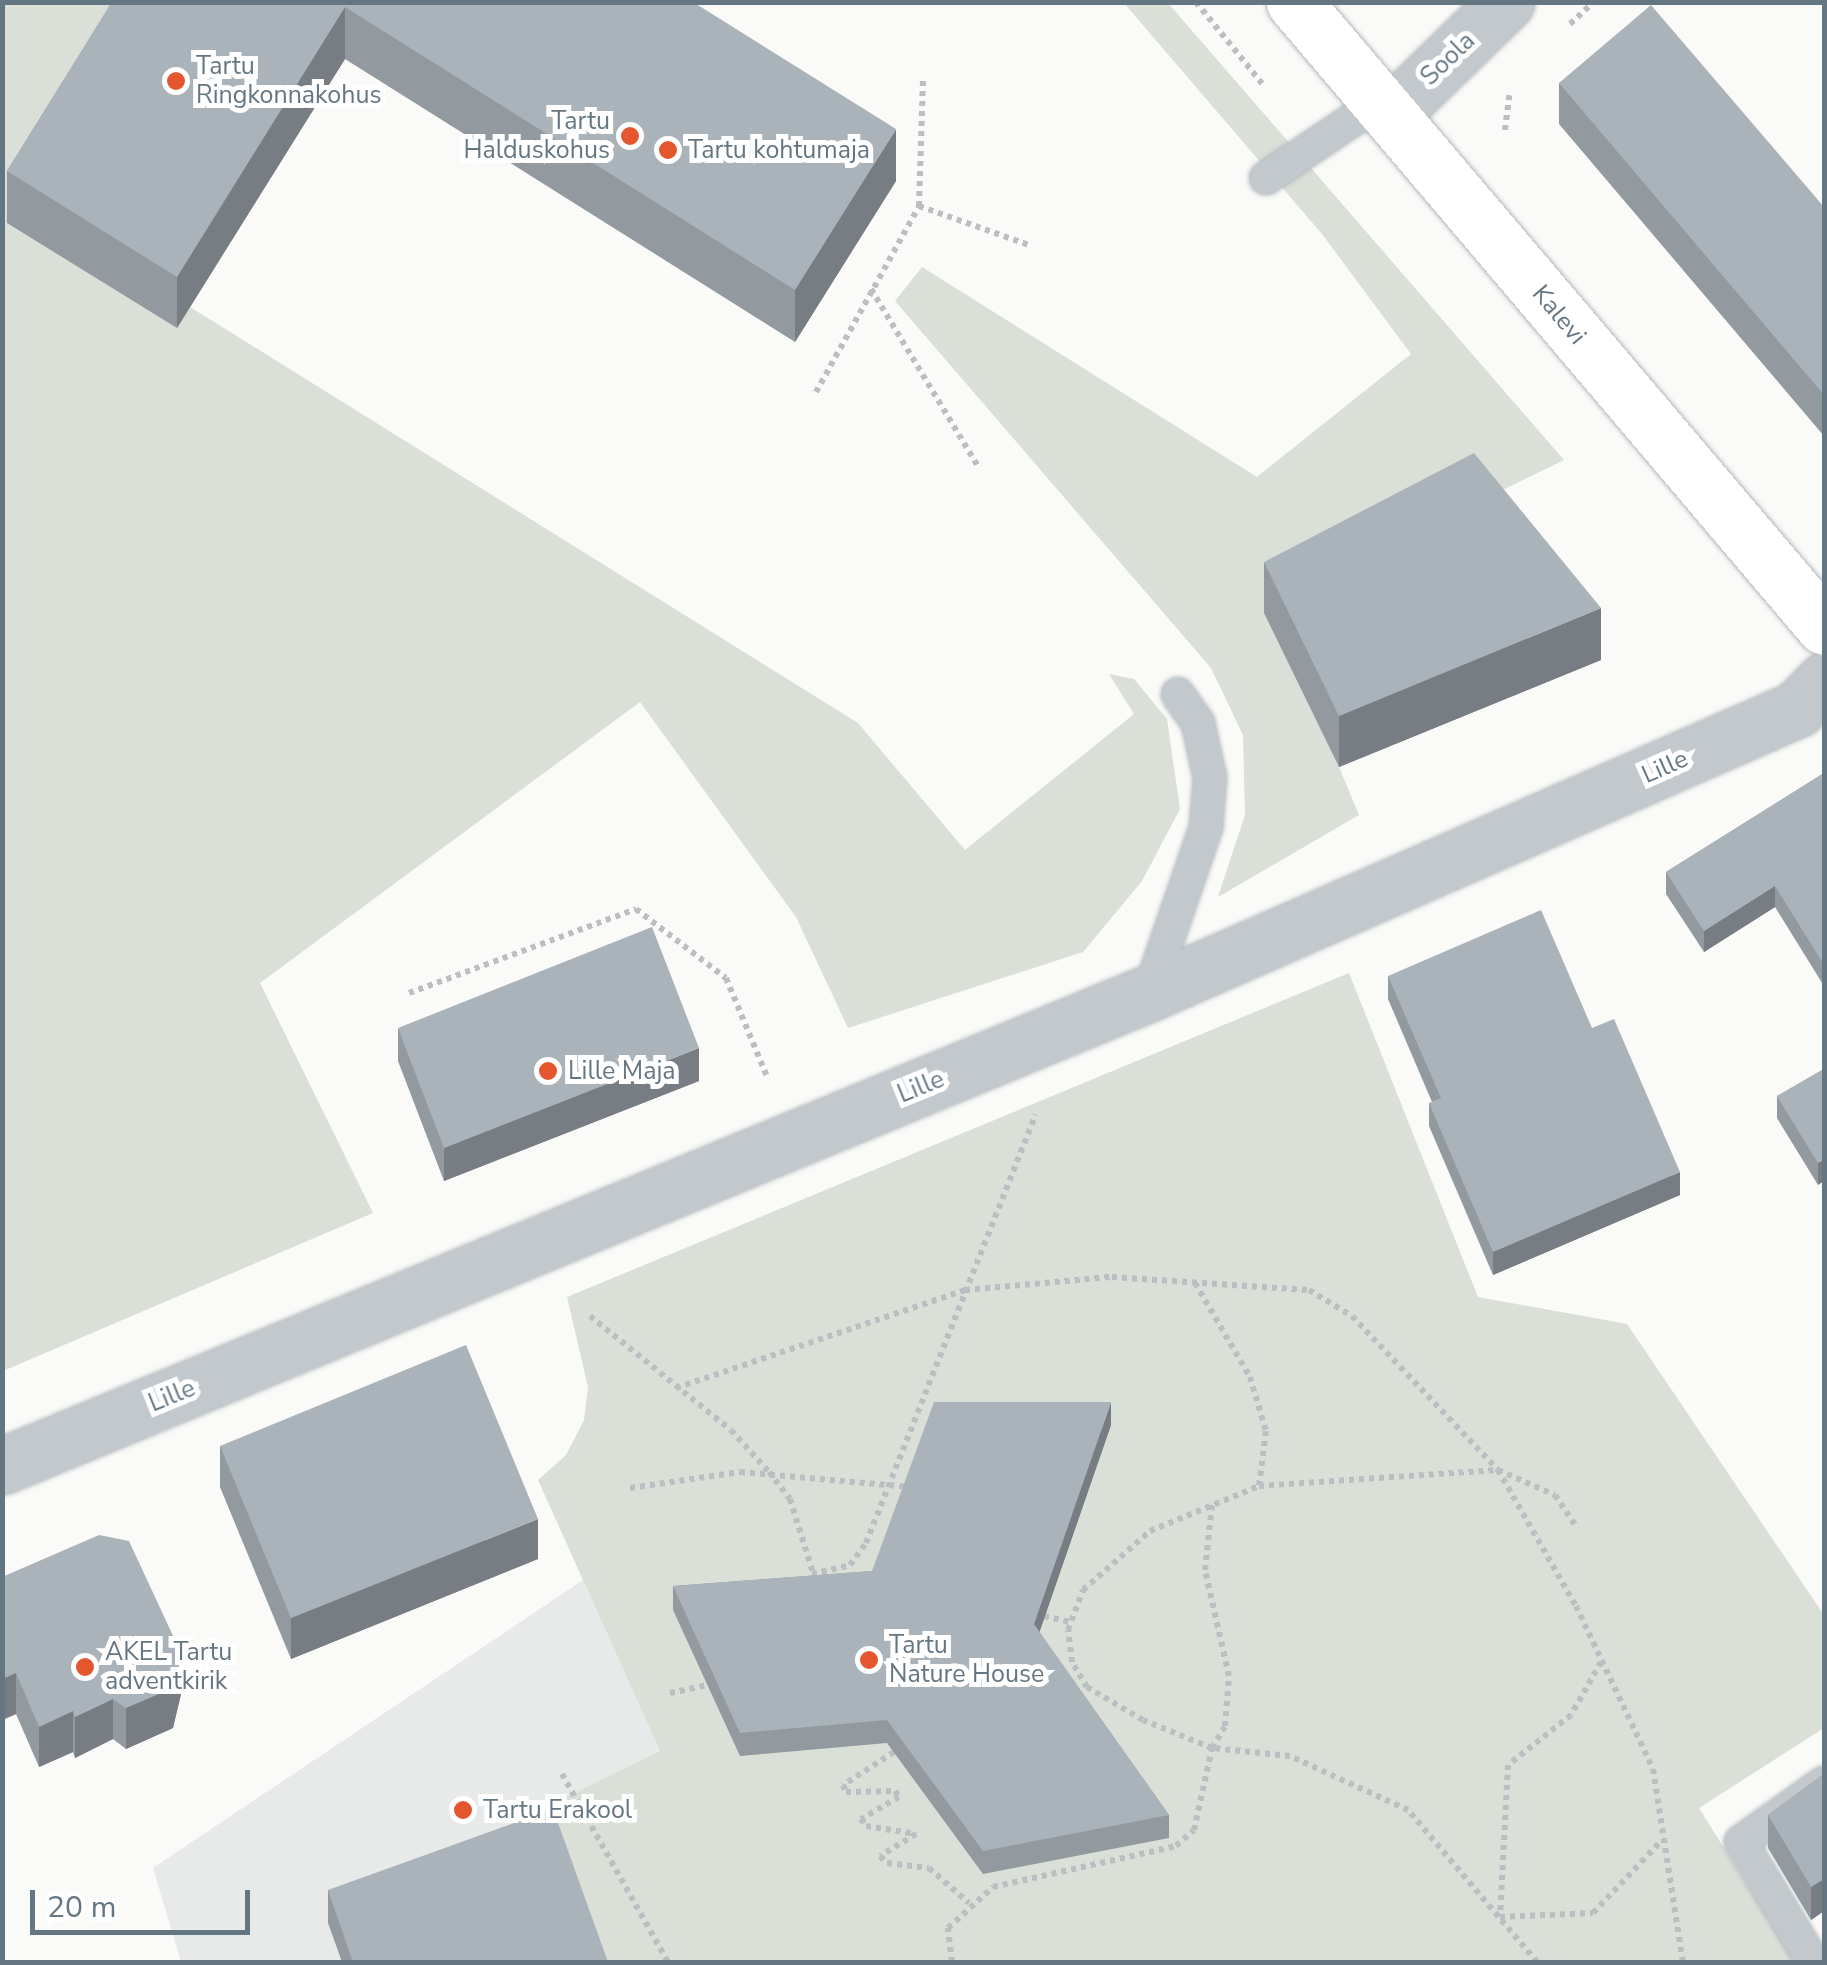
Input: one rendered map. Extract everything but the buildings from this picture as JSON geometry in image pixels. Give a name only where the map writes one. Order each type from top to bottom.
[{"type":"street","name":"Kalevi","points":[[1294,2],[1824,628]]},
{"type":"street","name":"Soola","points":[[1384,108],[1506,2]]},
{"type":"street","name":"Lille","points":[[2,1466],[1148,993],[1797,709],[1824,681]]},
{"type":"lane","points":[[1266,178],[1384,108]]},
{"type":"lane","points":[[1148,993],[1206,828],[1210,778],[1198,724],[1178,694]]},
{"type":"lane","points":[[1812,1962],[1741,1842],[1824,1783]]},
{"type":"path","points":[[1196,2],[1264,86]]},
{"type":"path","points":[[816,392],[919,206],[923,76]]},
{"type":"path","points":[[919,206],[1032,246]]},
{"type":"path","points":[[871,288],[980,468]]},
{"type":"path","points":[[408,993],[636,910],[726,978],[794,1140]]},
{"type":"path","points":[[812,1574],[850,1566],[866,1544],[1042,1098]]},
{"type":"path","points":[[678,1388],[965,1290],[1112,1277],[1309,1290],[1352,1316],[1498,1470],[1601,1662],[1653,1769],[1683,1962]]},
{"type":"path","points":[[1194,1282],[1250,1377],[1266,1431],[1259,1486]]},
{"type":"path","points":[[590,1316],[731,1430],[769,1472],[790,1500],[812,1574],[820,1585]]},
{"type":"path","points":[[1537,1962],[1408,1810],[1290,1756],[1212,1748],[1104,1699],[1072,1662],[1070,1622],[1083,1590],[1114,1558],[1150,1531],[1259,1486],[1498,1470],[1555,1494],[1578,1528]]},
{"type":"path","points":[[630,1488],[769,1472],[911,1487]]},
{"type":"path","points":[[952,1962],[948,1928],[969,1903],[993,1888],[1176,1846],[1194,1830],[1212,1748],[1225,1726],[1229,1676],[1205,1570],[1212,1504]]},
{"type":"path","points":[[1044,1616],[1070,1622]]},
{"type":"path","points":[[1062,1667],[1072,1662]]},
{"type":"path","points":[[1500,1917],[1508,1765],[1571,1715],[1601,1662]]},
{"type":"path","points":[[670,1693],[708,1686]]},
{"type":"path","points":[[894,1752],[843,1784],[846,1792],[895,1791],[899,1797],[860,1819],[866,1826],[916,1834],[880,1856],[887,1863],[929,1868],[969,1903]]},
{"type":"path","points":[[562,1774],[668,1962]]},
{"type":"path","points":[[1500,1917],[1593,1913],[1662,1840]]},
{"type":"shaded area","points":[[3,3],[144,3],[177,327],[190,307],[858,723],[965,850],[1134,714],[1109,674],[1134,679],[1167,719],[1180,809],[1142,881],[1083,952],[848,1028],[796,917],[640,702],[260,983],[373,1213],[3,1371]]},
{"type":"shaded area","points":[[1124,3],[1168,3],[1564,460],[1474,504],[1339,767],[1359,815],[1218,897],[1245,815],[1243,735],[1211,668],[895,301],[922,267],[1257,477],[1411,354],[1322,234]]},
{"type":"shaded area","points":[[1349,973],[1478,1297],[1627,1324],[1824,1615],[1824,1728],[1699,1808],[1795,1962],[596,1962],[544,1808],[660,1751],[538,1480],[566,1455],[584,1420],[588,1387],[567,1297]]},
{"type":"shaded area","name":"Tartu Erakool","points":[[583,1580],[755,1962],[181,1962],[153,1868]]},
{"type":"place","name":"Tartu Ringkonnakohus","points":[[176,81]]},
{"type":"place","name":"Tartu Halduskohus","points":[[630,136]]},
{"type":"place","name":"Tartu kohtumaja","points":[[668,150]]},
{"type":"place","name":"Lille Maja","points":[[548,1071]]},
{"type":"place","name":"Tartu Nature House","points":[[869,1660]]},
{"type":"place","name":"AKEL Tartu adventkirik","points":[[85,1667]]},
{"type":"place","name":"Tartu Erakool","points":[[463,1810]]}]
